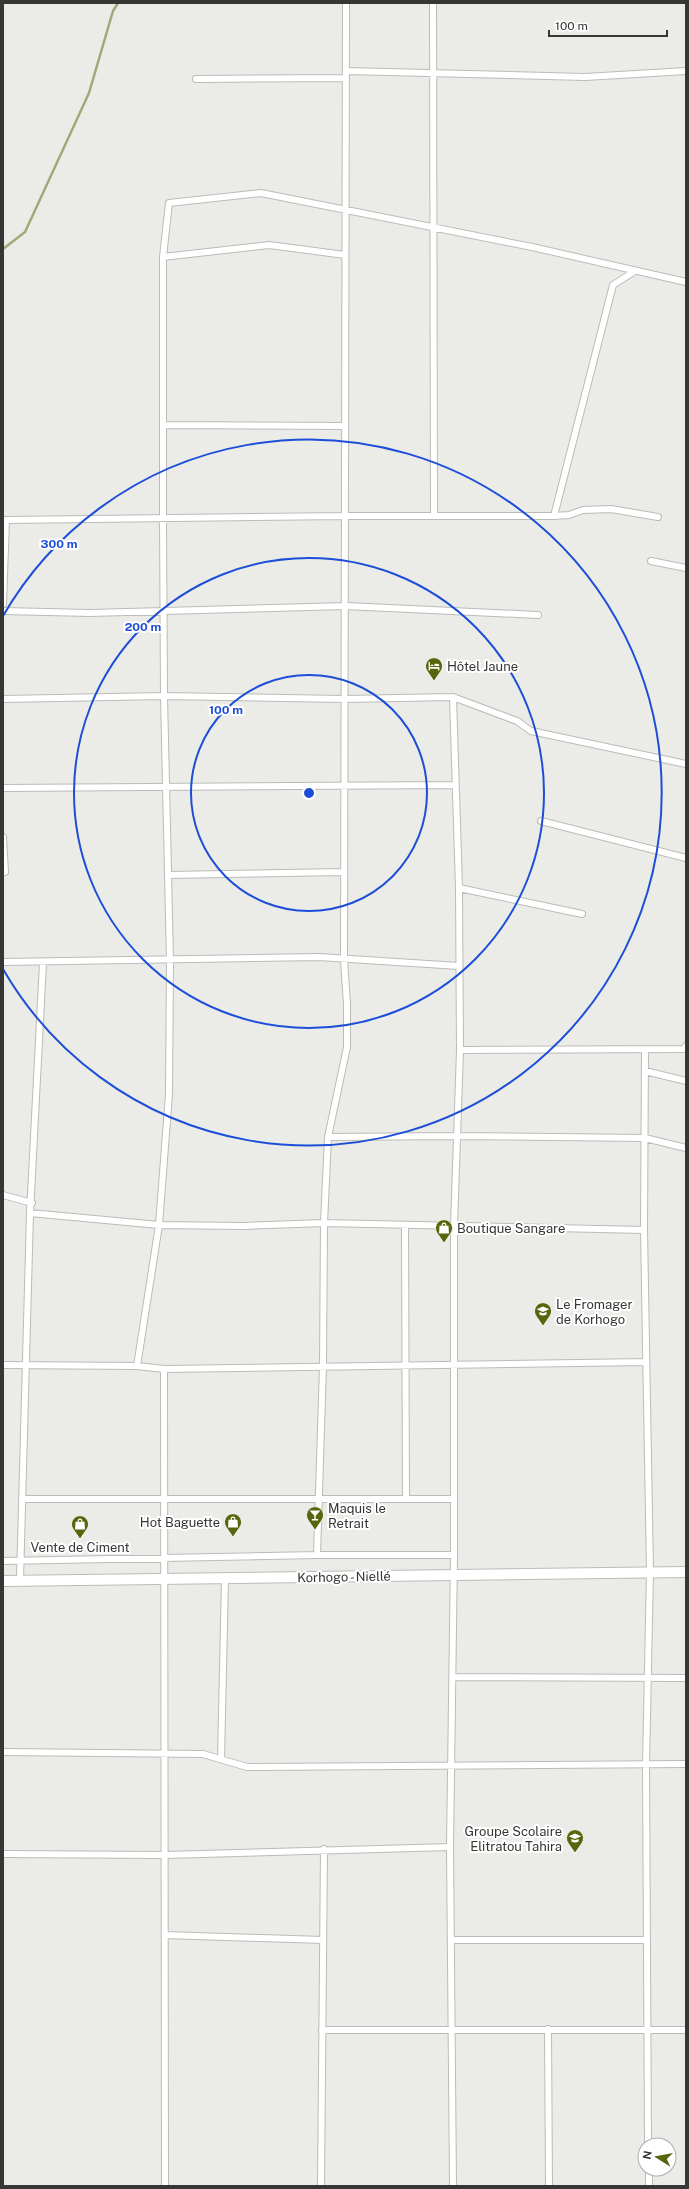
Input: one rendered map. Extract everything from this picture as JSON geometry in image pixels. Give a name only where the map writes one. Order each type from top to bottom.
[{"type":"main road","name":"Korhogo - Niellé","points":[[3,1581],[686,1572]]},
{"type":"street","points":[[317,1555],[323,1366],[324,1223],[328,1137],[347,1047],[347,1004],[344,960],[344,699],[346,606],[344,426],[346,3]]},
{"type":"street","points":[[433,3],[432,227],[434,516]]},
{"type":"street","points":[[196,79],[432,74],[585,77],[686,71]]},
{"type":"street","points":[[137,1366],[159,1225],[169,1094],[170,961],[163,611],[163,257],[169,204],[261,193],[532,247],[686,282]]},
{"type":"street","points":[[163,257],[269,245],[345,255]]},
{"type":"street","points":[[554,516],[613,286],[634,271]]},
{"type":"street","points":[[163,425],[344,426]]},
{"type":"street","points":[[3,604],[6,520],[344,516],[554,516],[569,515],[583,510],[611,509],[658,518]]},
{"type":"street","points":[[651,561],[686,568]]},
{"type":"street","points":[[3,611],[90,613],[346,606],[538,615]]},
{"type":"street","points":[[3,699],[164,696],[344,699],[453,697],[517,721],[531,731],[686,764]]},
{"type":"street","points":[[453,697],[459,888],[460,1050],[454,1226],[454,1555],[450,1847],[454,2186]]},
{"type":"street","points":[[3,788],[344,784],[455,785]]},
{"type":"street","points":[[541,821],[686,858]]},
{"type":"street","points":[[3,837],[5,872],[3,872]]},
{"type":"street","points":[[168,875],[344,872]]},
{"type":"street","points":[[459,888],[582,914]]},
{"type":"street","points":[[3,962],[43,963],[170,961],[319,957],[344,960],[459,966]]},
{"type":"street","points":[[20,1580],[22,1562],[25,1365],[30,1214],[32,1203],[43,963]]},
{"type":"street","points":[[460,1050],[645,1050],[684,1049],[686,1046]]},
{"type":"street","points":[[645,1050],[644,1230],[650,1572],[646,1764],[646,2028],[648,2137]]},
{"type":"street","points":[[645,1071],[686,1081]]},
{"type":"street","points":[[328,1137],[456,1136],[645,1138],[686,1148]]},
{"type":"street","points":[[3,1195],[32,1203]]},
{"type":"street","points":[[30,1214],[159,1225],[243,1226],[324,1223],[405,1226],[644,1230]]},
{"type":"street","points":[[405,1226],[406,1499]]},
{"type":"street","points":[[3,1365],[137,1366],[164,1369],[646,1362]]},
{"type":"street","points":[[164,1369],[166,1754],[165,2186]]},
{"type":"street","points":[[22,1499],[453,1499]]},
{"type":"street","points":[[3,1561],[22,1562],[317,1555],[454,1555]]},
{"type":"street","points":[[222,1759],[225,1579]]},
{"type":"street","points":[[452,1677],[686,1678]]},
{"type":"street","points":[[3,1752],[203,1754],[247,1767],[686,1764]]},
{"type":"street","points":[[3,1854],[165,1855],[324,1849],[450,1847]]},
{"type":"street","points":[[321,2186],[324,1849]]},
{"type":"street","points":[[165,1935],[323,1940]]},
{"type":"street","points":[[451,1940],[646,1940]]},
{"type":"street","points":[[322,2030],[646,2028],[686,2030]]},
{"type":"street","points":[[548,2029],[549,2186]]},
{"type":"waterway","points":[[3,249],[25,232],[89,93],[113,11],[118,3]]},
{"type":"place","name":"Hôtel Jaune","points":[[434,681]]},
{"type":"place","name":"Boutique Sangare","points":[[444,1243]]},
{"type":"place","name":"Le Fromager de Korhogo","points":[[543,1326]]},
{"type":"place","name":"Maquis le Retrait","points":[[315,1530]]},
{"type":"place","name":"Hot Baguette","points":[[233,1537]]},
{"type":"place","name":"Vente de Ciment","points":[[80,1539]]},
{"type":"place","name":"Groupe Scolaire Elitratou Tahira","points":[[575,1853]]}]
